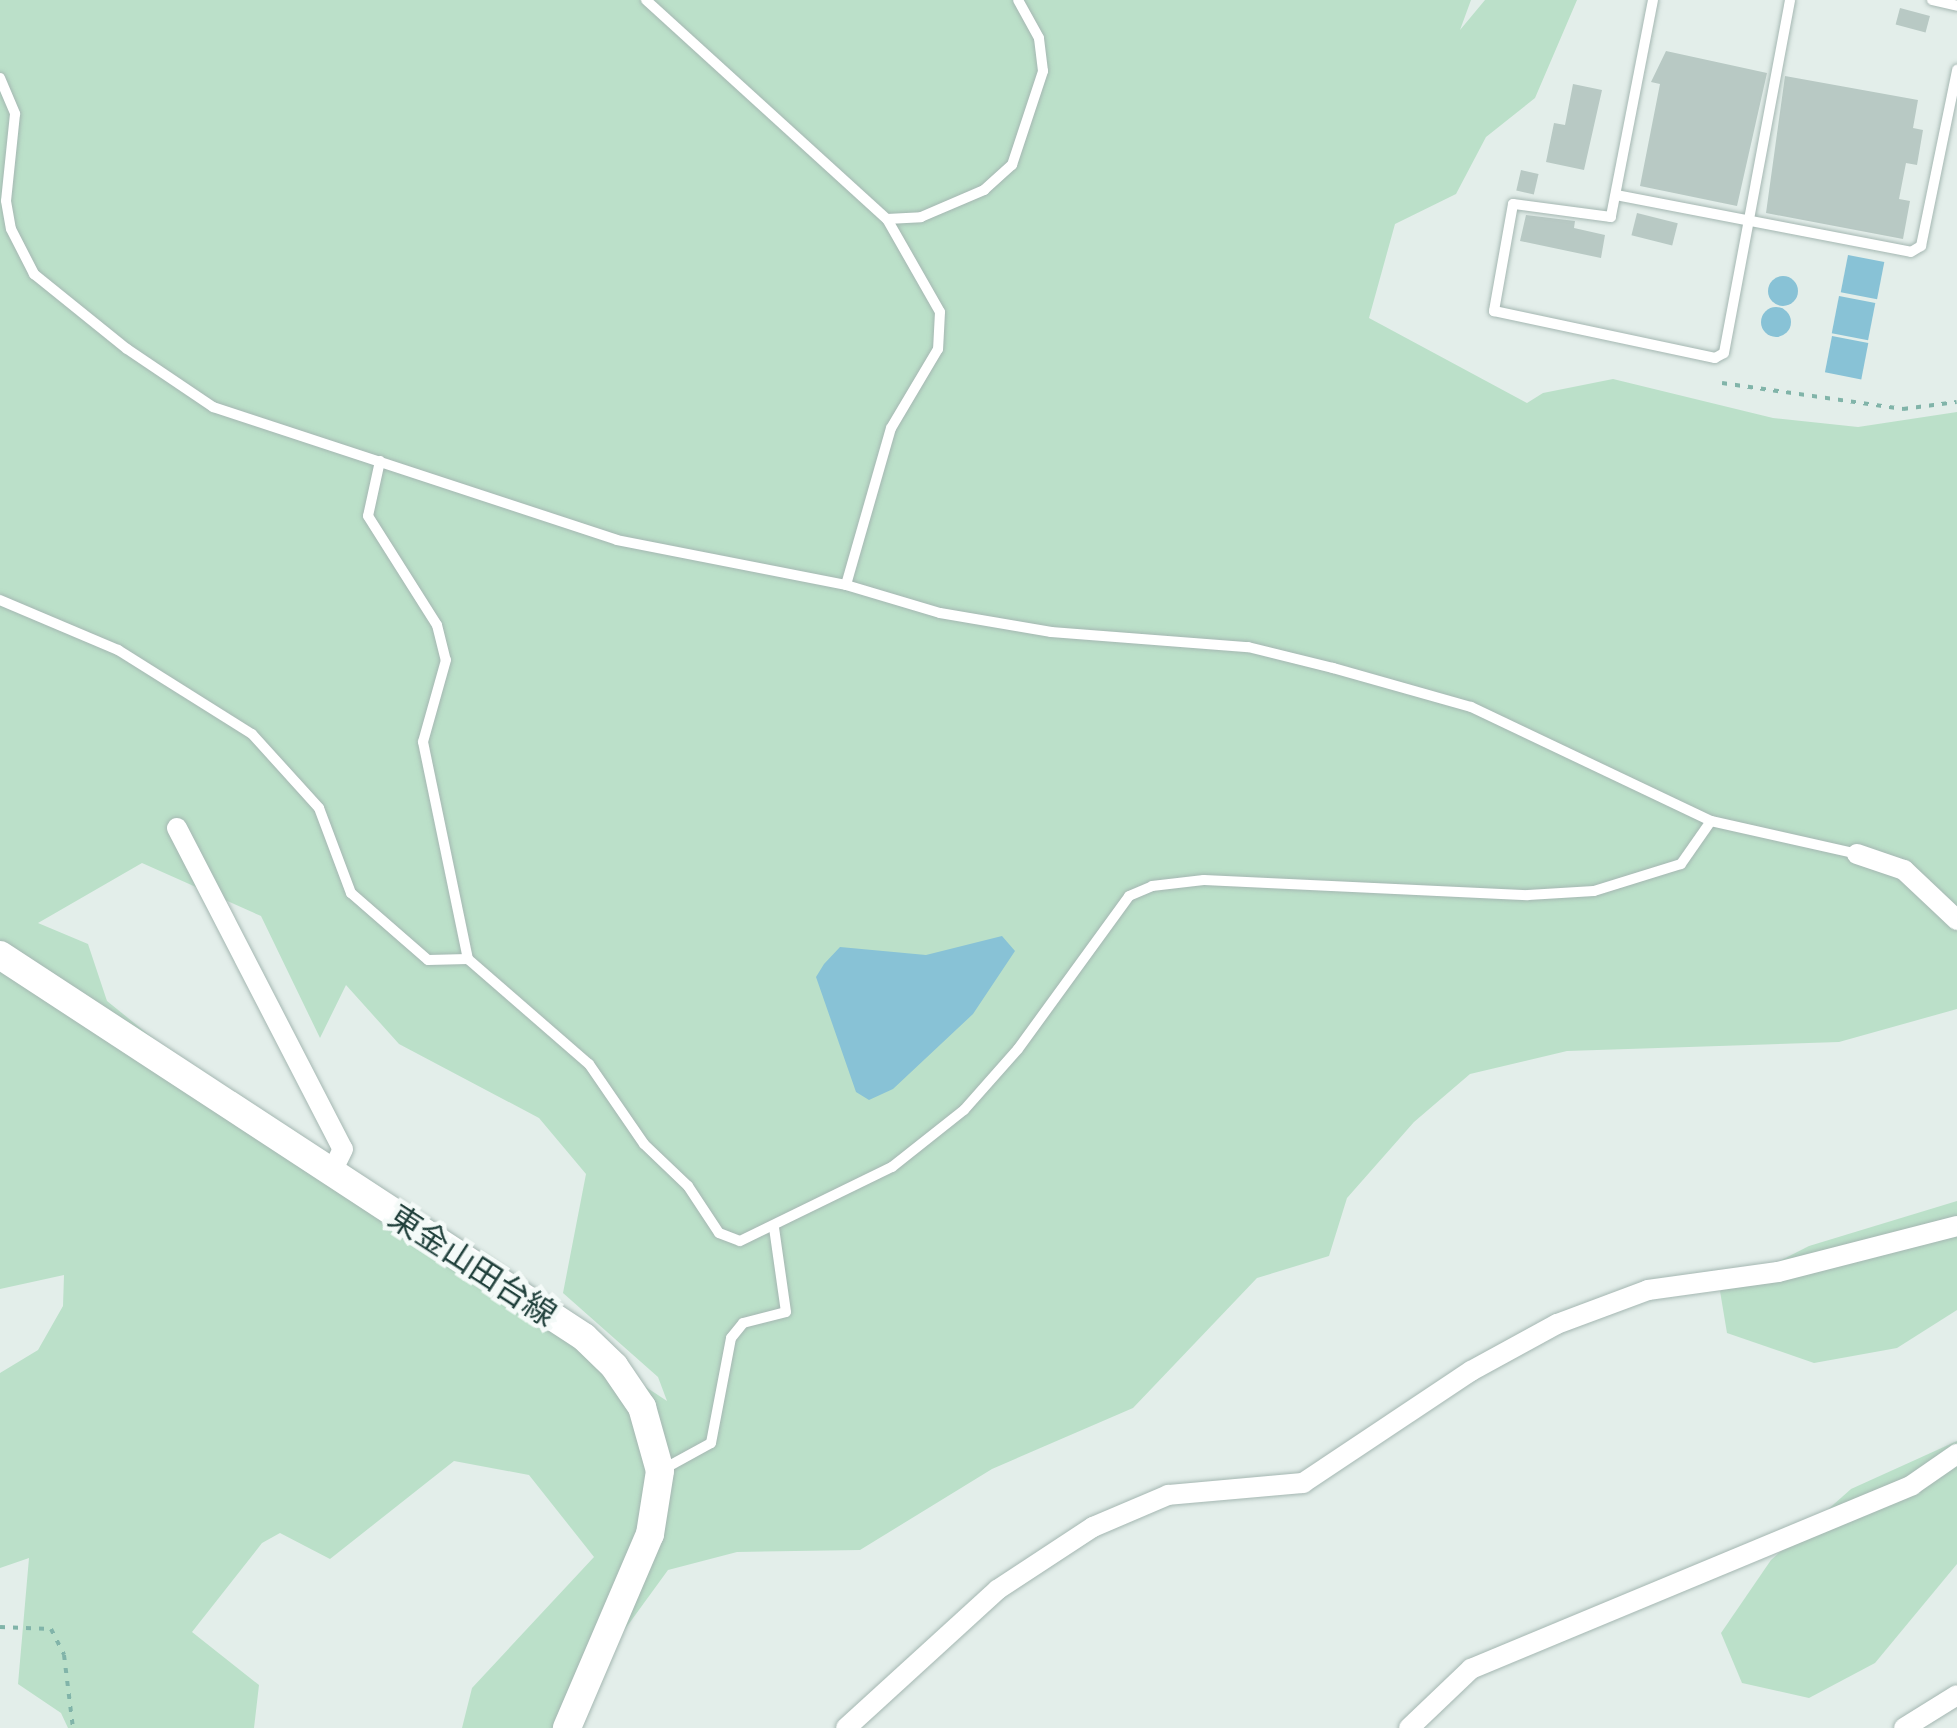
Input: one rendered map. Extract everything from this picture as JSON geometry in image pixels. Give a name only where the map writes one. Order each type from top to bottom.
[{"type":"main road","name":"東金山田台線","points":[[0,955],[584,1337],[614,1366],[642,1407],[660,1471],[650,1534],[567,1728]]},
{"type":"street","points":[[177,828],[343,1149],[332,1172]]},
{"type":"street","points":[[1857,854],[1904,870],[1957,920]]},
{"type":"street","points":[[846,1728],[997,1590],[1092,1527],[1168,1495],[1303,1482],[1471,1371],[1557,1324],[1648,1290],[1778,1272],[1957,1226]]},
{"type":"street","points":[[1409,1728],[1471,1669],[1912,1485],[1957,1454]]},
{"type":"street","points":[[1904,1728],[1957,1695]]},
{"type":"lane","points":[[646,0],[887,218],[940,312],[944,331],[891,428],[846,584]]},
{"type":"lane","points":[[887,218],[921,217],[984,190],[1012,165],[1043,70],[1039,38],[1018,0]]},
{"type":"lane","points":[[1653,0],[1612,218],[1513,204],[1494,311],[1715,358],[1724,353],[1790,0]]},
{"type":"lane","points":[[1932,0],[1957,6]]},
{"type":"lane","points":[[1616,195],[1912,252],[1921,246],[1957,70]]},
{"type":"lane","points":[[0,78],[14,114],[6,200],[11,229],[34,274],[127,349],[214,407],[617,540],[846,584],[940,614],[1051,632],[1248,647],[1333,668],[1470,707],[1711,821],[1857,854]]},
{"type":"lane","points":[[380,461],[368,516],[437,625],[446,660],[423,742],[468,959],[589,1064],[644,1144],[688,1186],[718,1233],[740,1241],[774,1228],[892,1167],[964,1110],[1018,1049],[1129,896],[1152,886],[1204,880],[1528,894],[1594,891],[1681,864],[1711,821]]},
{"type":"lane","points":[[0,600],[118,650],[252,734],[319,808],[351,893],[428,960],[468,959]]},
{"type":"lane","points":[[660,1471],[711,1442],[731,1338],[743,1323],[786,1312],[774,1228]]},
{"type":"path","points":[[1722,383],[1903,408],[1957,402]]},
{"type":"path","points":[[0,1628],[51,1628],[64,1655],[73,1728]]},
{"type":"green space","points":[[0,0],[1471,0],[1460,30],[1485,0],[1577,0],[1535,98],[1486,137],[1456,194],[1395,224],[1369,318],[1527,403],[1543,393],[1613,379],[1773,418],[1858,427],[1957,412],[1957,1009],[1839,1042],[1567,1051],[1470,1074],[1414,1122],[1347,1198],[1329,1256],[1257,1278],[1133,1408],[992,1469],[860,1550],[737,1552],[668,1570],[553,1728],[462,1728],[472,1688],[594,1557],[529,1475],[454,1461],[330,1559],[280,1533],[262,1543],[192,1632],[259,1685],[254,1728],[68,1728],[61,1713],[18,1684],[29,1558],[0,1568],[0,1373],[38,1350],[63,1306],[64,1275],[0,1289]],"holes":[[[142,863],[261,916],[320,1038],[346,985],[399,1044],[539,1118],[586,1174],[563,1293],[658,1377],[667,1401],[307,1163],[107,1001],[88,944],[38,923]]]},
{"type":"green space","points":[[1957,1201],[1957,1310],[1897,1348],[1814,1363],[1727,1333],[1720,1291],[1809,1246]]},
{"type":"green space","points":[[1957,1441],[1957,1564],[1875,1663],[1809,1698],[1742,1683],[1721,1633],[1771,1560],[1851,1489]]},
{"type":"water","points":[[1848,255],[1884,262],[1877,299],[1841,292]]},
{"type":"water","points":[[1783,276],[1794,280],[1798,291],[1794,302],[1783,306],[1772,302],[1768,291],[1772,280]]},
{"type":"water","points":[[1839,296],[1875,303],[1868,340],[1832,333]]},
{"type":"water","points":[[1776,307],[1787,311],[1791,322],[1787,333],[1776,337],[1765,333],[1761,322],[1765,311]]},
{"type":"water","points":[[1832,336],[1868,343],[1861,379],[1825,372]]},
{"type":"water","points":[[1002,936],[1015,951],[973,1014],[893,1089],[869,1100],[856,1092],[816,977],[824,964],[840,947],[926,955]]},
{"type":"building","points":[[1900,8],[1930,16],[1926,32],[1896,24]]},
{"type":"building","points":[[1666,51],[1767,73],[1737,206],[1640,186],[1660,84],[1651,82]]},
{"type":"building","points":[[1785,76],[1918,100],[1913,128],[1923,130],[1917,165],[1906,163],[1899,199],[1910,201],[1903,239],[1766,213]]},
{"type":"building","points":[[1573,84],[1602,90],[1584,170],[1546,162],[1554,123],[1565,125]]},
{"type":"building","points":[[1521,170],[1539,174],[1534,195],[1516,190]]},
{"type":"building","points":[[1637,213],[1678,223],[1672,245],[1631,235]]},
{"type":"building","points":[[1526,215],[1575,221],[1574,228],[1605,235],[1601,258],[1520,241]]}]
